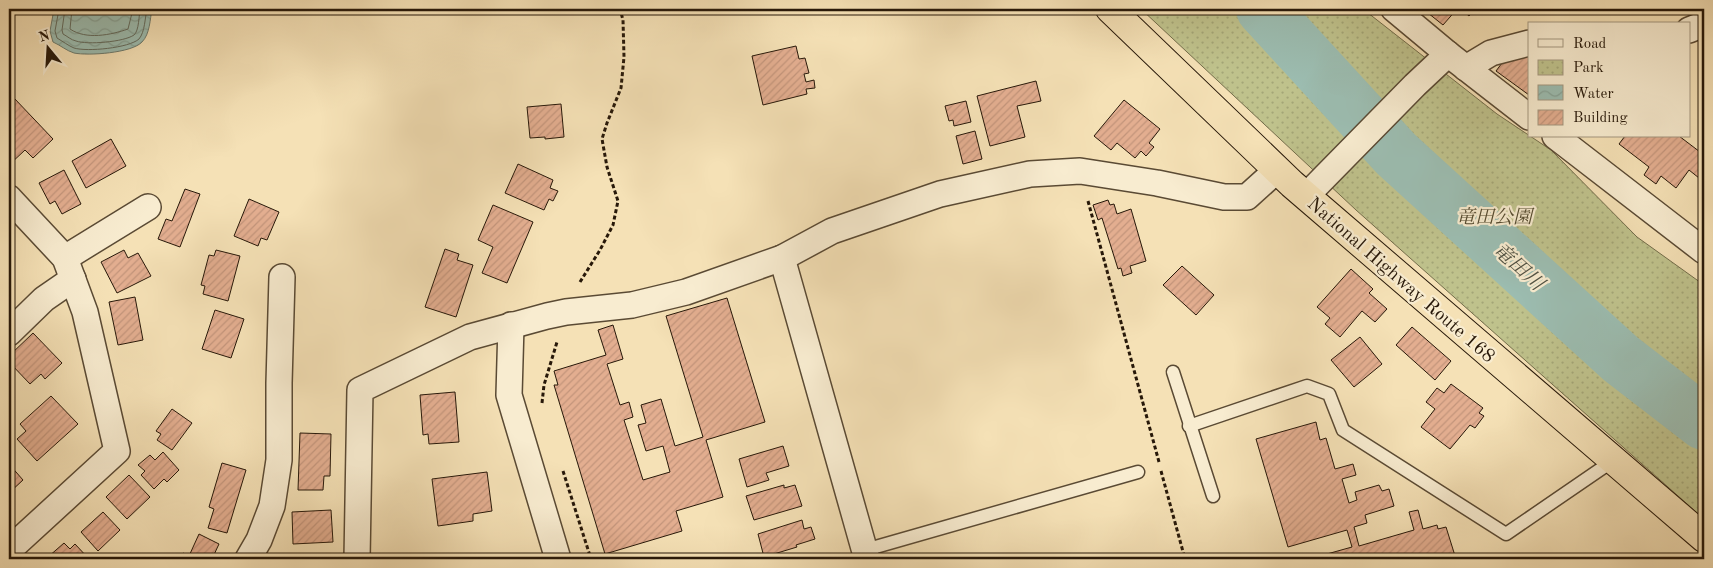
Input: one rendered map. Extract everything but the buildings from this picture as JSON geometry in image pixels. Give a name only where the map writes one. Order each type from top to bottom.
[{"type":"highway","name":"National Highway Route 168","points":[[1110,9],[1277,170],[1311,191],[1704,538]]},
{"type":"street","points":[[1394,9],[1528,116]]},
{"type":"street","points":[[1690,30],[1704,24]]},
{"type":"street","points":[[1311,191],[1415,85],[1457,61],[1528,43]]},
{"type":"street","points":[[1557,138],[1704,251]]},
{"type":"street","points":[[357,559],[360,390],[470,337],[566,312],[632,305],[686,292],[782,258],[832,231],[940,194],[1030,174],[1080,171],[1157,182],[1224,197],[1247,197],[1277,170]]},
{"type":"street","points":[[9,198],[69,268],[85,312],[117,451],[9,550]]},
{"type":"street","points":[[9,333],[44,299],[69,268],[148,207]]},
{"type":"street","points":[[782,258],[866,555]]},
{"type":"street","points":[[248,559],[272,506],[279,460],[278,383],[282,277]]},
{"type":"street","points":[[511,325],[509,395],[558,559]]},
{"type":"lane","points":[[1174,372],[1212,496]]},
{"type":"lane","points":[[1189,426],[1307,386],[1328,394],[1343,430],[1506,534],[1614,460]]},
{"type":"lane","points":[[866,555],[1138,472]]},
{"type":"path","points":[[545,411],[542,402],[544,385],[571,296],[614,226],[618,201],[606,167],[602,139],[621,88],[624,57],[620,9]]},
{"type":"path","points":[[1080,171],[1185,559]]},
{"type":"path","points":[[562,467],[590,559]]},
{"type":"green space","name":"竜田公園","points":[[1141,9],[1363,9],[1497,114],[1528,135],[1528,138],[1533,138],[1551,150],[1637,237],[1704,285],[1704,519],[1356,210]]},
{"type":"water","points":[[54,9],[152,9],[147,35],[137,46],[110,53],[89,54],[74,53],[53,42],[50,31]]},
{"type":"waterway","name":"竜田川","points":[[1263,9],[1396,154],[1621,359],[1704,423]]}]
